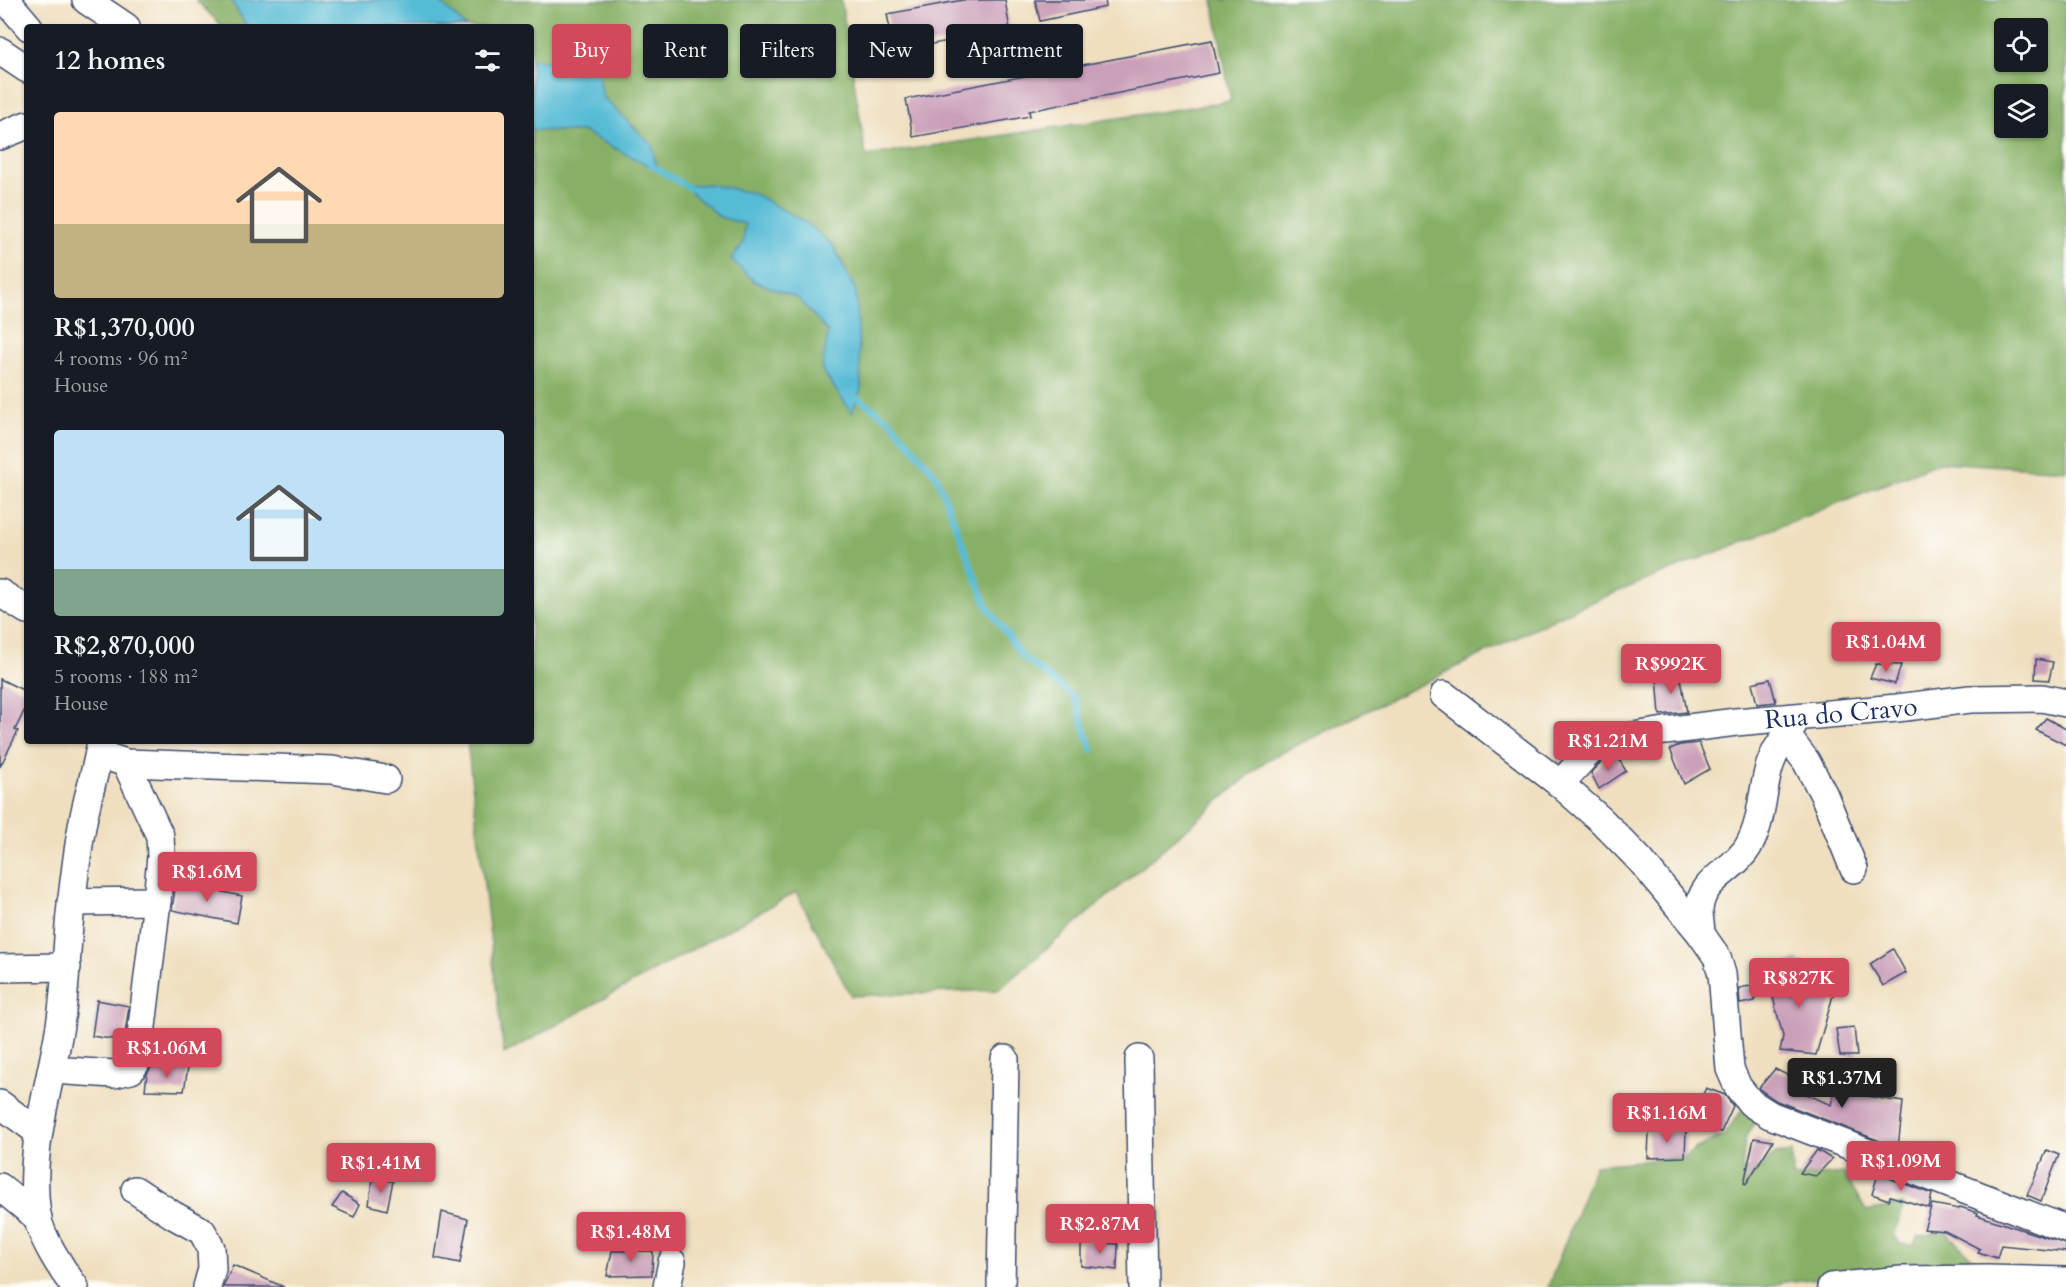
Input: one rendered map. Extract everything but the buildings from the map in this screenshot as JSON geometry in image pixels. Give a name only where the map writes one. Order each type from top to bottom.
[{"type":"street","points":[[6,0],[26,24]]},
{"type":"street","points":[[86,0],[122,24]]},
{"type":"street","points":[[0,51],[24,67]]},
{"type":"street","points":[[0,136],[24,126]]},
{"type":"street","points":[[0,592],[24,608]]},
{"type":"street","points":[[1444,695],[1560,784],[1602,821],[1641,861],[1701,934],[1717,957],[1722,974],[1730,1069],[1738,1087],[1751,1103],[1770,1115],[2066,1229]]},
{"type":"street","name":"Rua do Cravo","points":[[1560,784],[1592,749],[1626,737],[1665,730],[1736,722],[1792,727],[1897,708],[1970,699],[2042,698],[2066,703]]},
{"type":"street","points":[[1701,934],[1699,910],[1704,891],[1738,861],[1748,848],[1755,834],[1764,779],[1772,757],[1792,727]]},
{"type":"street","points":[[1792,727],[1806,761],[1824,795],[1854,869]]},
{"type":"street","points":[[52,1070],[114,1074],[131,1070],[139,1052],[157,901],[161,856],[159,836],[126,763],[100,748],[83,820],[71,902],[67,967],[60,1025],[34,1161],[34,1187],[38,1218],[63,1270],[75,1287]]},
{"type":"street","points":[[126,763],[207,753],[386,779]]},
{"type":"street","points":[[71,902],[157,901]]},
{"type":"street","points":[[0,968],[67,967]]},
{"type":"street","points":[[1001,1287],[1005,1059]]},
{"type":"street","points":[[1139,1059],[1143,1287]]},
{"type":"street","points":[[0,1104],[38,1132]]},
{"type":"street","points":[[0,1187],[38,1218]]},
{"type":"street","points":[[135,1190],[202,1231],[211,1248],[212,1269],[207,1287]]},
{"type":"street","points":[[1831,1287],[1901,1280],[2066,1281]]},
{"type":"green space","points":[[196,0],[841,0],[848,44],[848,78],[854,78],[866,156],[1231,101],[1213,0],[2066,0],[2066,470],[1940,462],[1577,608],[1267,760],[998,990],[851,996],[796,892],[504,1054],[467,744],[534,744],[534,24],[220,24]]},
{"type":"green space","points":[[1742,1110],[1755,1123],[1745,1138],[1742,1170],[1758,1169],[1775,1154],[1792,1152],[1793,1177],[1844,1173],[1866,1211],[1904,1204],[1894,1235],[1900,1244],[1914,1245],[1917,1237],[1945,1231],[1984,1270],[1829,1277],[1785,1282],[1765,1287],[1548,1287],[1595,1165],[1685,1157],[1695,1149],[1724,1135]]},
{"type":"water","points":[[231,0],[438,0],[463,24],[245,24]]},
{"type":"water","points":[[534,59],[552,62],[552,78],[599,78],[603,97],[652,145],[657,170],[584,132],[534,130]]},
{"type":"water","points":[[708,184],[753,193],[805,222],[833,245],[856,291],[861,389],[852,413],[822,370],[828,332],[798,298],[754,281],[731,259],[743,244],[745,224],[720,217],[684,186]]},
{"type":"waterway","points":[[651,165],[691,189]]},
{"type":"waterway","points":[[851,393],[890,420],[936,475],[987,606],[1022,656],[1075,698],[1092,750]]}]
